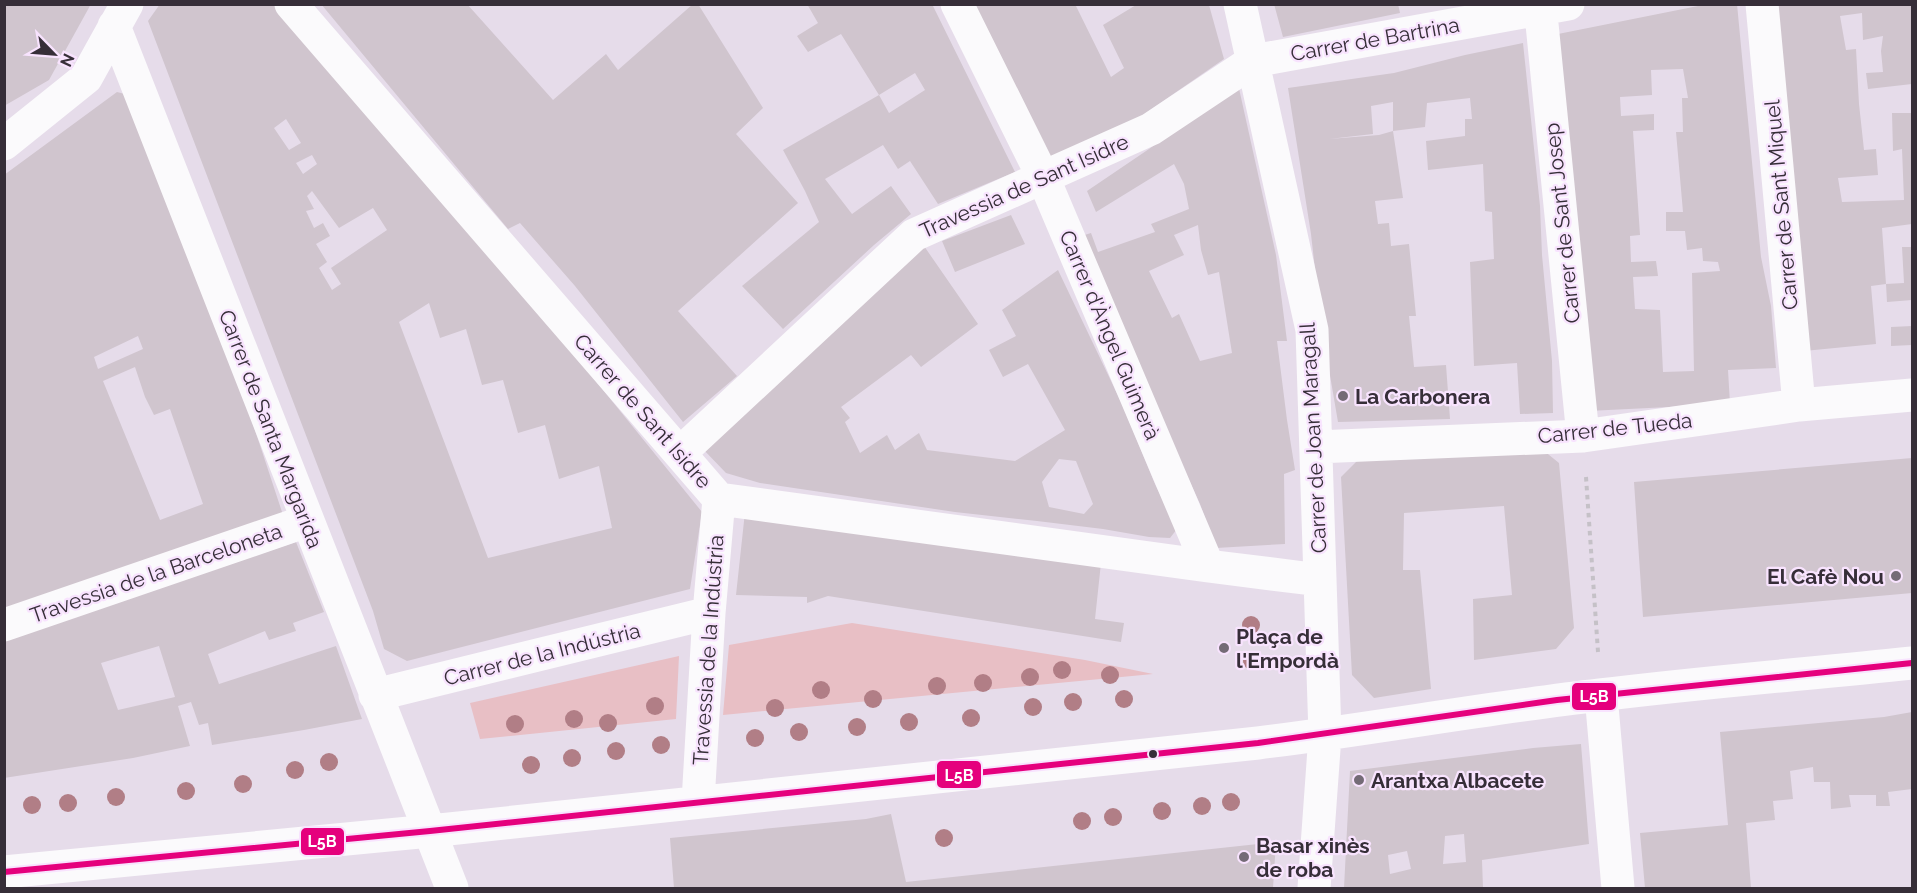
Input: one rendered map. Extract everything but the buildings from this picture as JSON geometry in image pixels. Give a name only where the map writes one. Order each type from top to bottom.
[{"type":"street","name":"Carrer de Sant Isidre","points":[[291,4],[719,499],[1208,566]]},
{"type":"street","name":"Carrer d'Àngel Guimerà","points":[[957,4],[1043,177],[1208,566]]},
{"type":"street","name":"Carrer de Joan Maragall","points":[[1239,4],[1312,330],[1325,735],[1314,888]]},
{"type":"street","name":"Carrer de Sant Miquel","points":[[1762,4],[1799,405]]},
{"type":"street","name":"Carrer de Bartrina","points":[[1253,61],[1549,6]]},
{"type":"street","name":"Carrer de Sant Josep","points":[[1549,6],[1583,436]]},
{"type":"street","points":[[4,144],[86,78],[120,15]]},
{"type":"street","name":"Carrer de Santa Margarida","points":[[120,15],[307,521],[452,888]]},
{"type":"street","name":"Travessia de Sant Isidre","points":[[680,453],[914,235],[1151,129],[1253,61]]},
{"type":"street","name":"Carrer de Tueda","points":[[1316,447],[1583,436],[1799,405],[1912,395]]},
{"type":"street","name":"Travessia de la Indústria","points":[[698,802],[709,613],[719,499]]},
{"type":"street","name":"Travessia de la Barceloneta","points":[[4,626],[307,521]]},
{"type":"street","points":[[1208,566],[1320,580]]},
{"type":"street","name":"Carrer de la Indústria","points":[[375,695],[709,613]]},
{"type":"street","points":[[4,872],[430,831],[1325,735],[1393,723],[1601,695],[1912,663]]},
{"type":"street","points":[[1601,695],[1618,888]]},
{"type":"path","points":[[1583,436],[1601,695]]},
{"type":"shaded area","points":[[852,623],[1085,660],[1153,674],[723,715],[729,645]]},
{"type":"shaded area","points":[[679,656],[676,719],[480,739],[470,703]]},
{"type":"transit line","name":"L5B","points":[[4,872],[430,831],[1258,743],[1557,700],[1912,663]]},
{"type":"place","name":"La Carbonera","points":[[1343,396]]},
{"type":"place","name":"El Cafè Nou","points":[[1896,576]]},
{"type":"place","name":"Plaça de l'Empordà","points":[[1224,648]]},
{"type":"place","name":"Arantxa Albacete","points":[[1359,780]]},
{"type":"place","name":"Basar xinès de roba","points":[[1244,857]]}]
